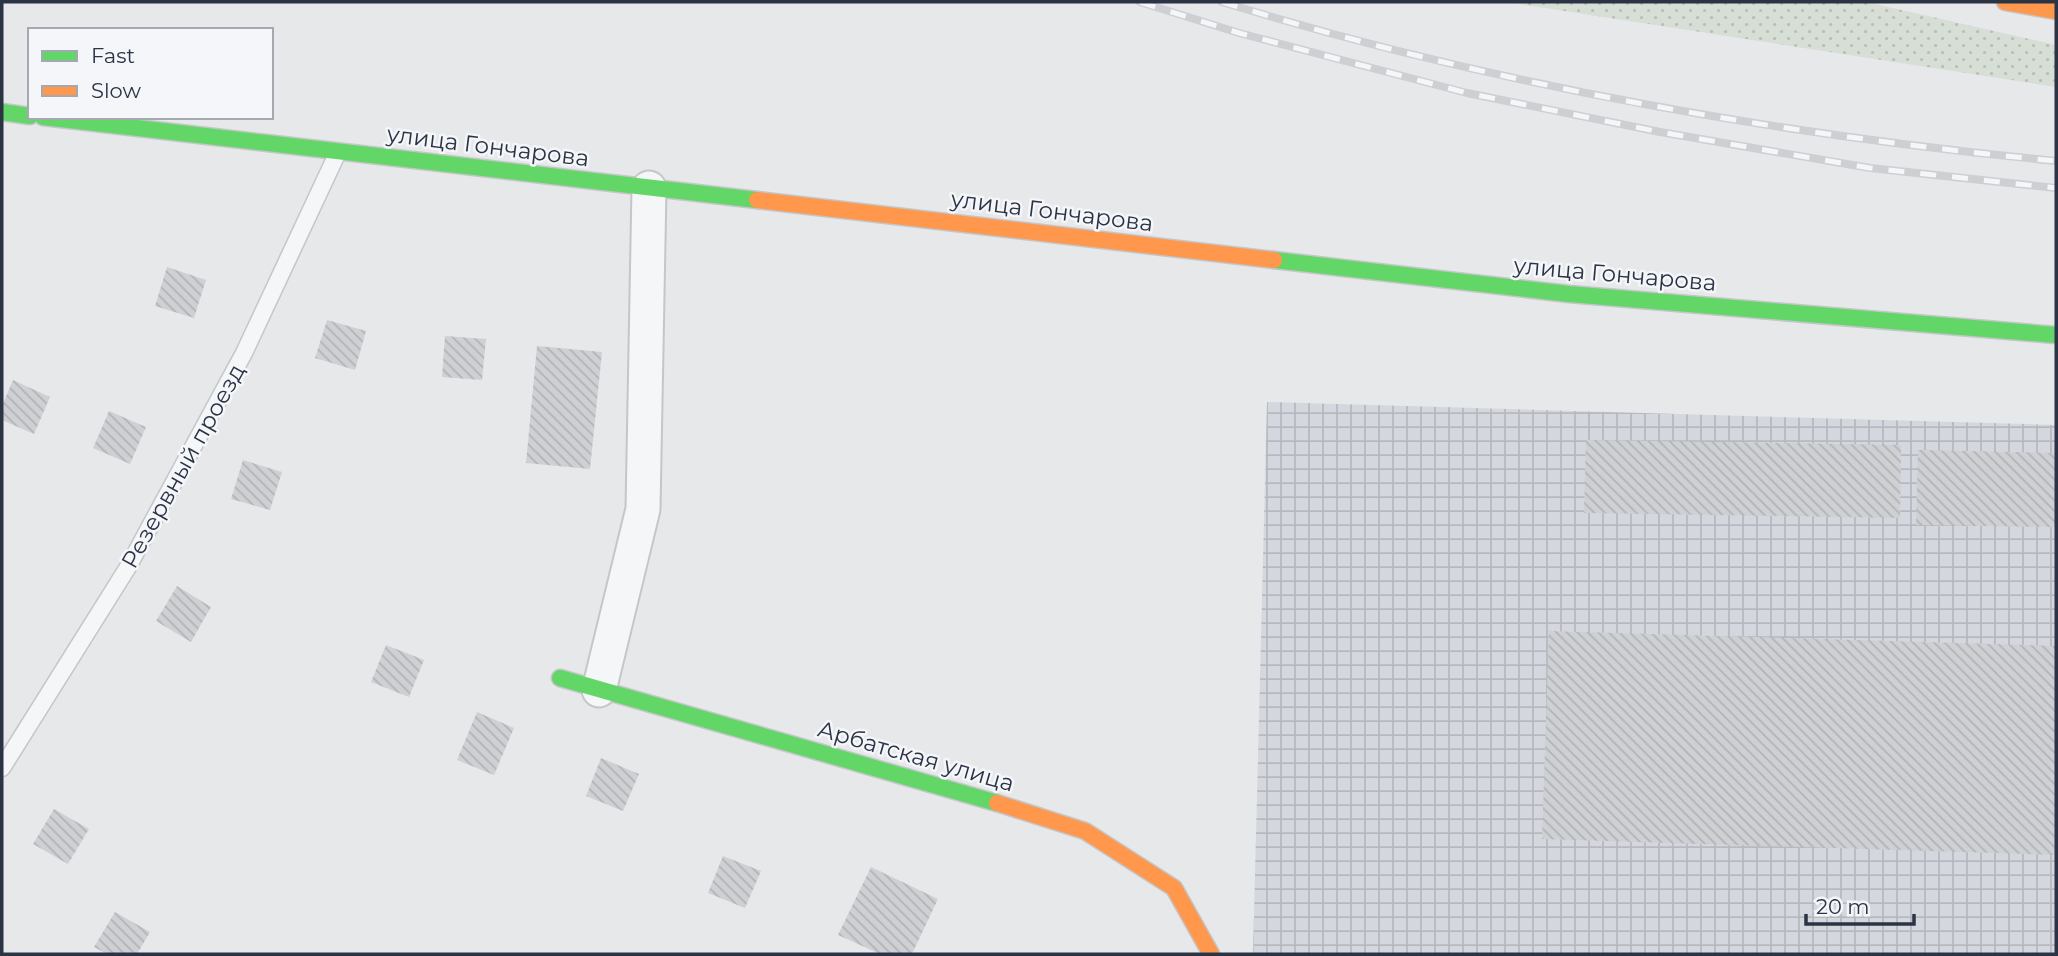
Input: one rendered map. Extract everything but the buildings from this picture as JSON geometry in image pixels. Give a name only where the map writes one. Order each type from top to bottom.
[{"type":"main road","points":[[2006,2],[2056,11]]},
{"type":"main road","points":[[2,112],[28,116]]},
{"type":"main road","name":"улица Гончарова","points":[[60,119],[1569,294],[2056,335]]},
{"type":"main road","name":"Арбатская улица","points":[[559,678],[982,798],[1086,831],[1174,888],[1211,954]]},
{"type":"street","points":[[599,690],[643,509],[649,188]]},
{"type":"lane","name":"Резервный проезд","points":[[2,768],[128,567],[244,353],[338,152]]},
{"type":"shaded area","points":[[1507,2],[1866,2],[2056,45],[2056,87]]},
{"type":"shaded area","points":[[1267,402],[2056,425],[2056,954],[1253,954]]},
{"type":"railway","points":[[1140,2],[1239,33],[1467,93],[1660,132],[1870,168],[2056,188]]},
{"type":"railway","points":[[1222,2],[1427,58],[1635,102],[1845,136],[2056,161]]},
{"type":"traffic: fast","points":[[2,112],[28,116]]},
{"type":"traffic: fast","points":[[60,119],[757,200]]},
{"type":"traffic: fast","points":[[1274,260],[1569,294],[2056,335]]},
{"type":"traffic: fast","points":[[560,678],[997,803]]},
{"type":"traffic: slow","points":[[2005,2],[2056,11]]},
{"type":"traffic: slow","points":[[757,200],[1274,260]]},
{"type":"traffic: slow","points":[[997,803],[1085,831],[1174,888],[1211,954]]}]
